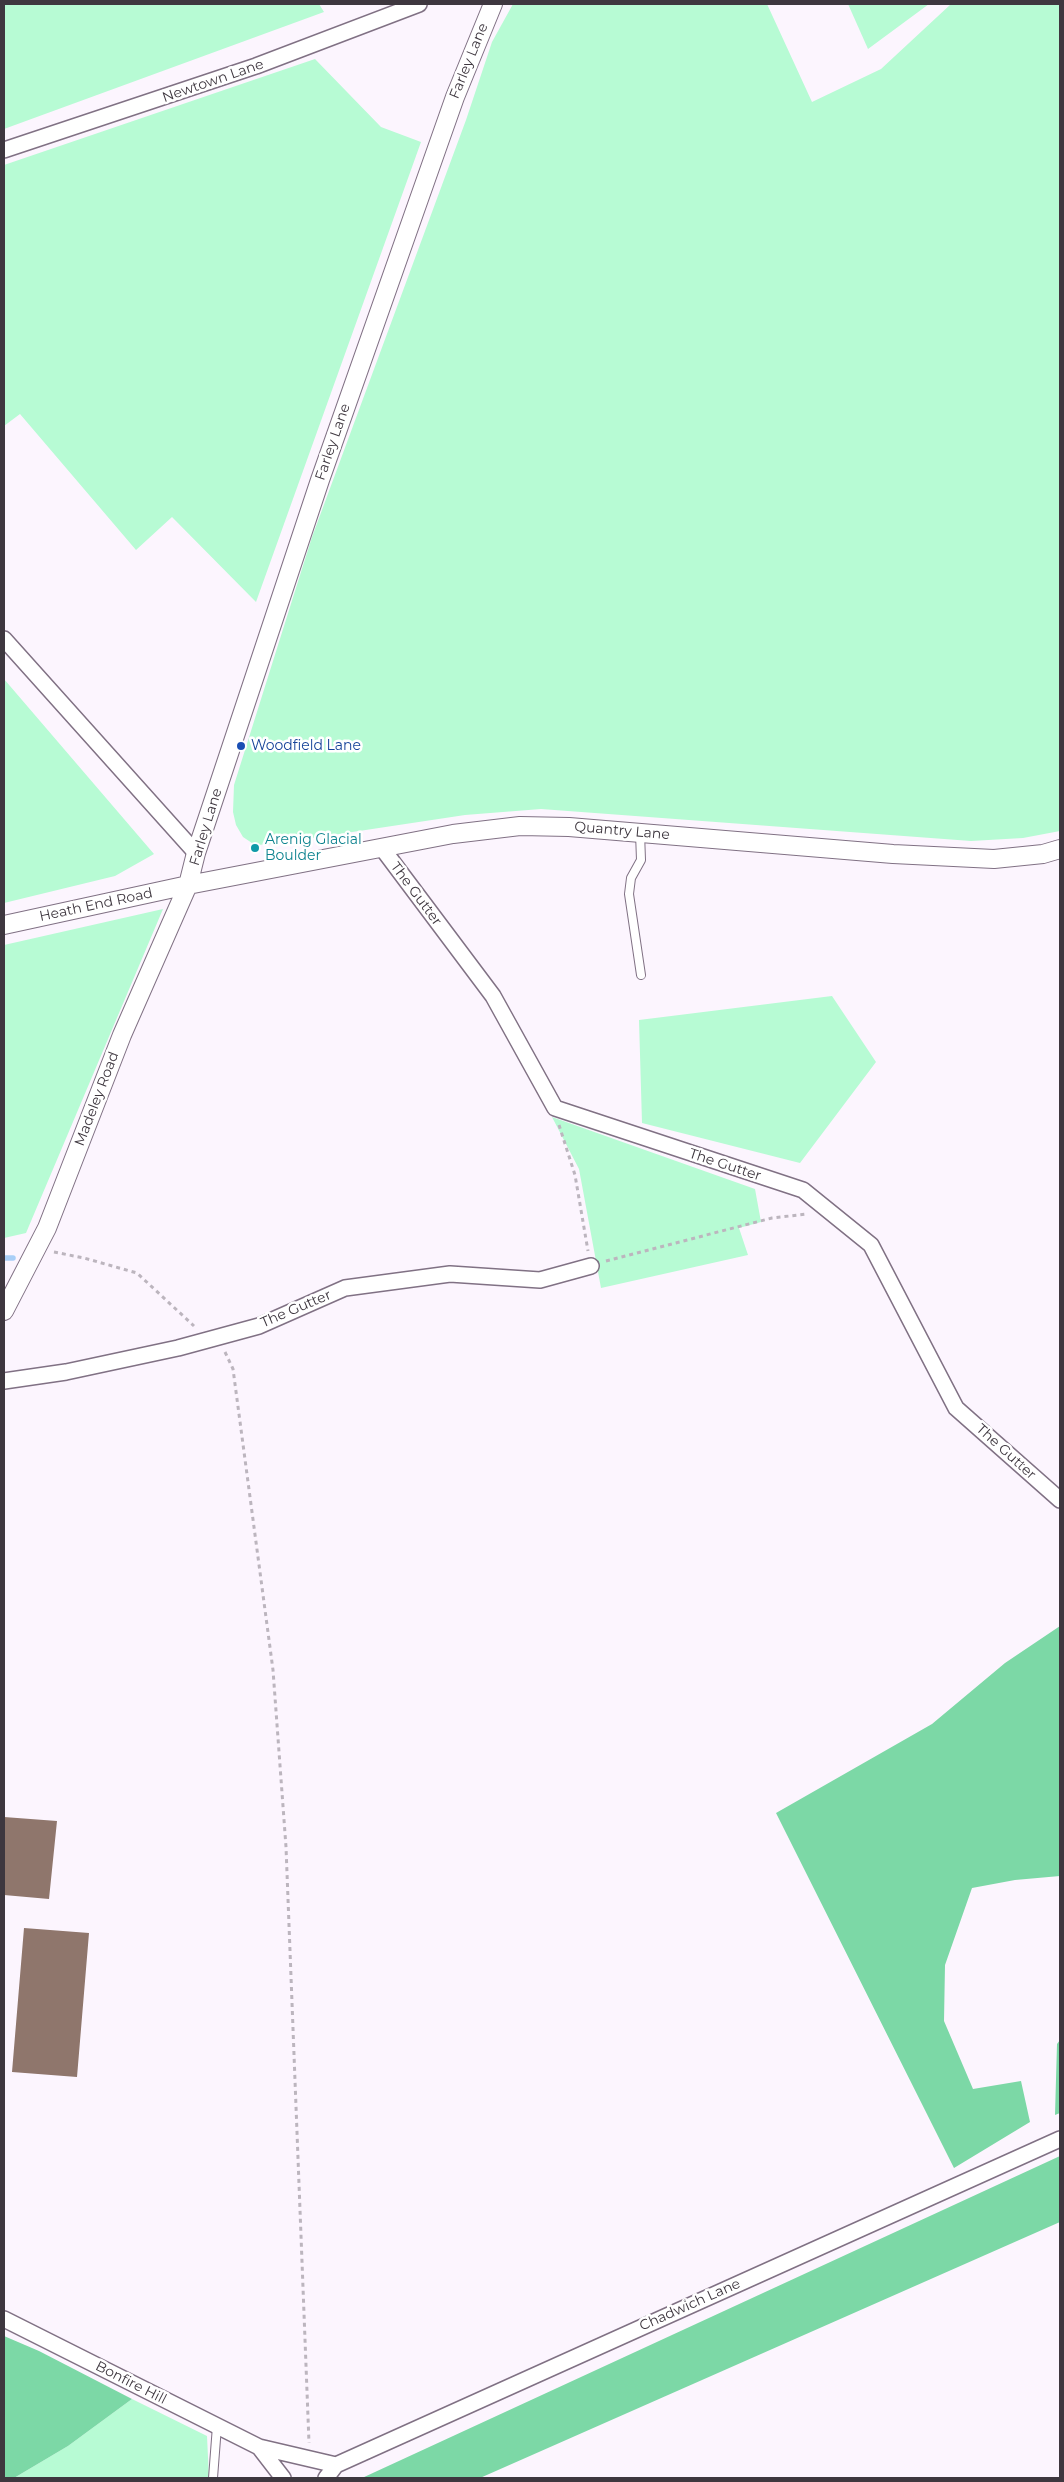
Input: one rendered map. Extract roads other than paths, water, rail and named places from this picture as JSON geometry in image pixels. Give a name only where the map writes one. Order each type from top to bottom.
[{"type":"street","name":"Newtown Lane","points":[[4,150],[256,66],[419,4]]},
{"type":"street","name":"Farley Lane","points":[[188,885],[196,853],[320,480],[455,97],[493,4]]},
{"type":"street","points":[[4,639],[196,853]]},
{"type":"street","name":"Quantry Lane","points":[[188,885],[452,834],[520,826],[569,827],[893,854],[994,859],[1043,854],[1060,849]]},
{"type":"street","name":"The Gutter","points":[[382,848],[493,996],[555,1108],[803,1190],[871,1245],[956,1408],[1060,1500]]},
{"type":"street","name":"Heath End Road","points":[[4,926],[188,885]]},
{"type":"street","name":"Madeley Road","points":[[4,1311],[47,1228],[122,1035],[188,885]]},
{"type":"street","name":"The Gutter","points":[[4,1381],[66,1372],[178,1348],[259,1326],[345,1288],[450,1274],[540,1280],[591,1266]]},
{"type":"street","name":"Chadwich Lane","points":[[326,2478],[336,2465],[1060,2139]]},
{"type":"street","name":"Bonfire Hill","points":[[4,2319],[259,2447],[336,2465]]},
{"type":"street","name":"Bonfire Hill","points":[[259,2447],[283,2478]]},
{"type":"lane","points":[[640,833],[641,860],[631,878],[629,894],[641,975]]},
{"type":"lane","points":[[212,2478],[217,2426]]},
{"type":"waterway","points":[[4,1258],[13,1258]]},
{"type":"place","name":"Woodfield Lane","points":[[241,746]]},
{"type":"place","name":"Arenig Glacial Boulder","points":[[255,848]]}]
